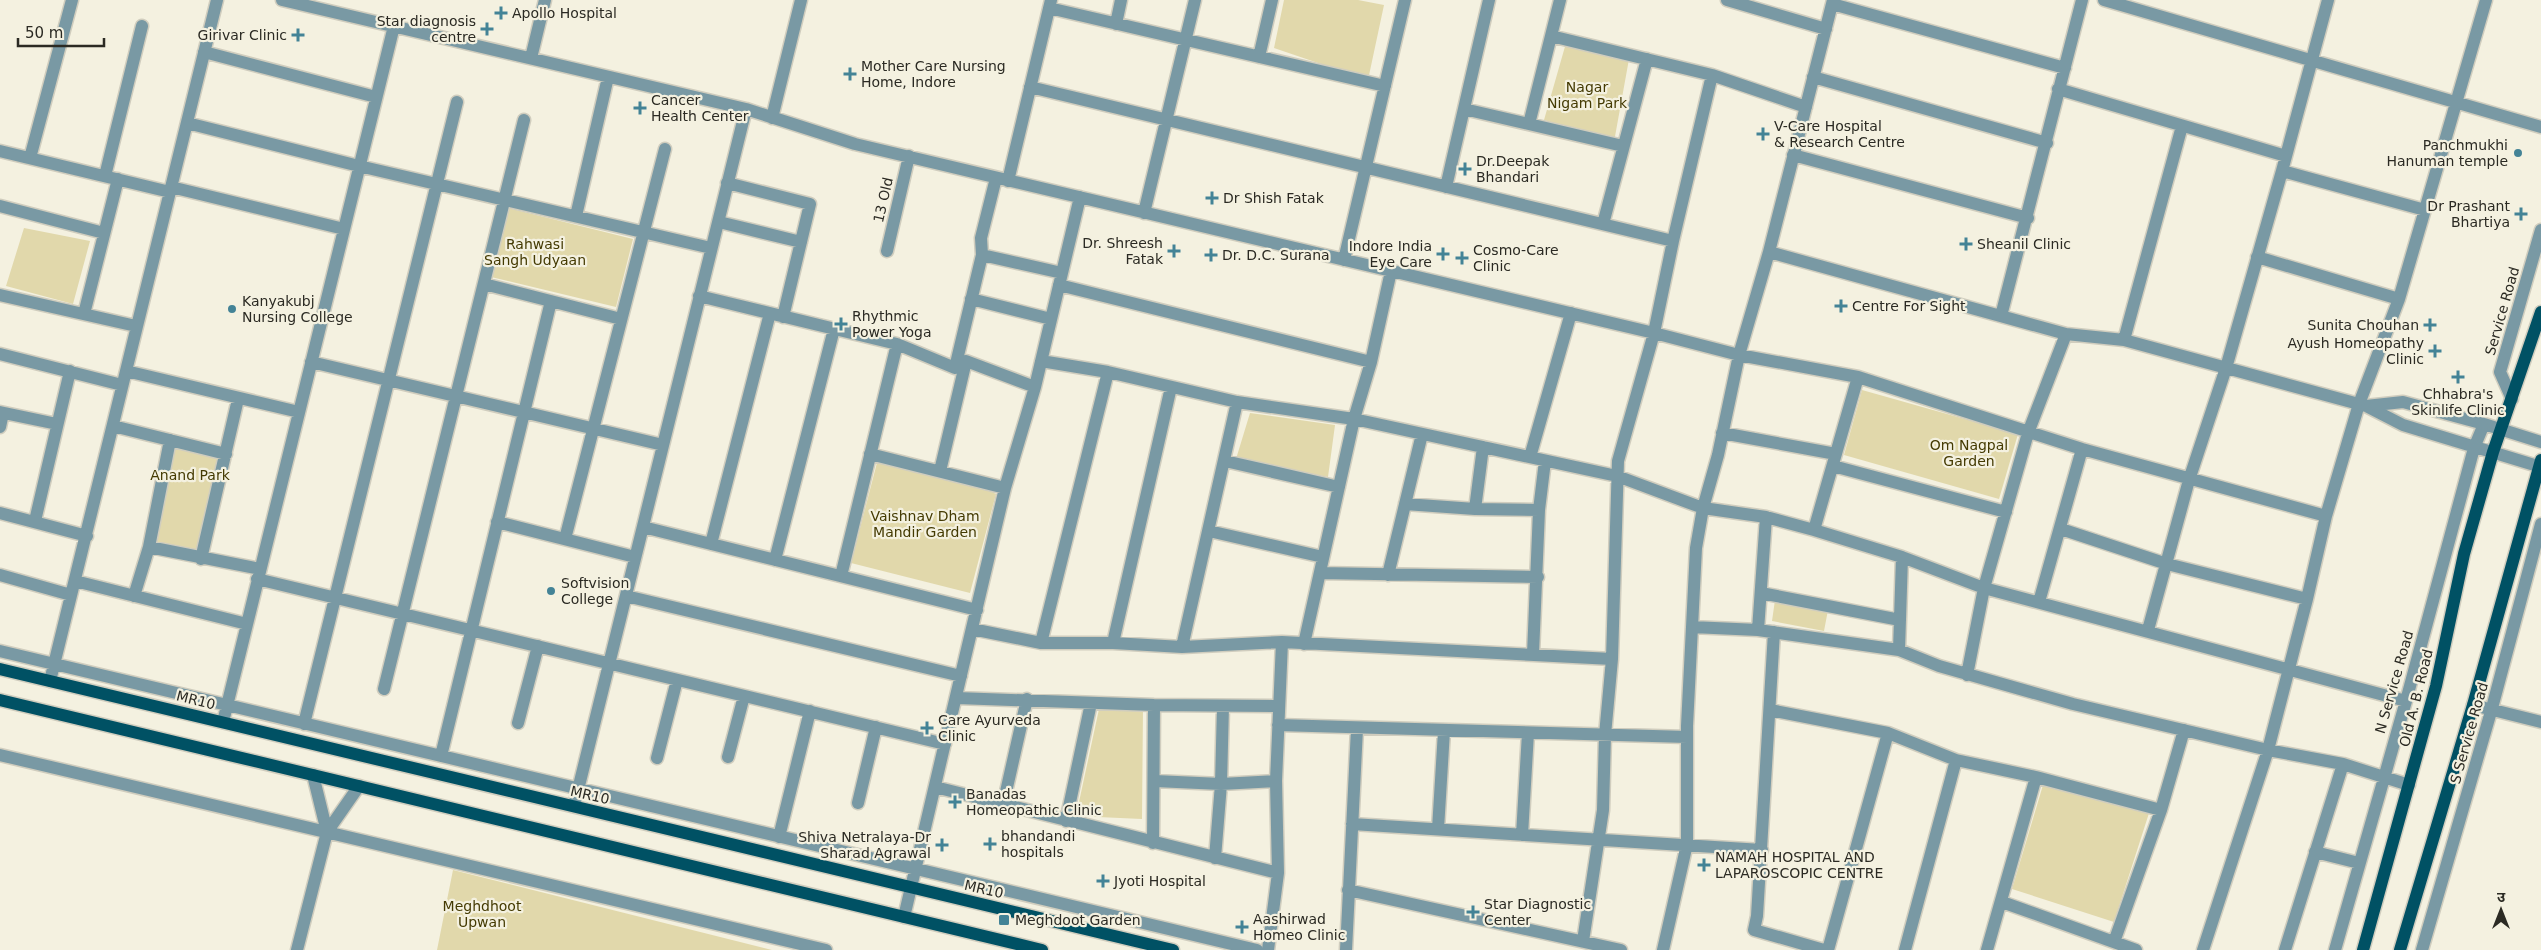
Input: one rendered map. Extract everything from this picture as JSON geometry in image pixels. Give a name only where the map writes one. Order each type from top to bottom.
[{"type":"main road","points":[[2501,429],[2541,312]]},
{"type":"main road","name":"Old A. B. Road","points":[[2362,950],[2436,686],[2464,554],[2501,429]]},
{"type":"main road","points":[[2400,950],[2444,795],[2473,705],[2523,532],[2540,464]]},
{"type":"main road","name":"MR10","points":[[0,669],[1173,950]]},
{"type":"main road","points":[[0,700],[1042,950]]},
{"type":"street","points":[[30,158],[72,0]]},
{"type":"street","points":[[50,681],[217,0]]},
{"type":"street","points":[[282,0],[331,6],[394,26],[746,109],[856,144],[1571,313],[1739,356],[1858,377],[2028,433],[2189,480],[2326,516]]},
{"type":"street","points":[[531,58],[545,0]]},
{"type":"street","points":[[772,118],[801,0]]},
{"type":"street","points":[[1116,24],[1122,0]]},
{"type":"street","points":[[1144,213],[1195,0]]},
{"type":"street","points":[[1259,57],[1272,0]]},
{"type":"street","points":[[1344,260],[1404,0]]},
{"type":"street","points":[[1446,187],[1489,0]]},
{"type":"street","points":[[1529,124],[1560,0]]},
{"type":"street","points":[[1727,0],[1826,29]]},
{"type":"street","points":[[2001,316],[2028,218],[2058,90],[2082,0]]},
{"type":"street","points":[[2104,0],[2541,128]]},
{"type":"street","points":[[2148,630],[2189,480],[2226,368],[2328,0]]},
{"type":"street","points":[[2203,950],[2268,750],[2307,599],[2326,516],[2399,299],[2486,0]]},
{"type":"street","points":[[1663,950],[1687,844],[1687,737],[1696,548],[1739,356],[1769,252],[1832,2],[2065,68]]},
{"type":"street","points":[[940,472],[961,365],[971,299],[982,255],[981,238],[1002,179],[1030,87],[1050,4],[1116,24],[1385,86]]},
{"type":"street","points":[[105,176],[142,26]]},
{"type":"street","points":[[222,722],[394,26]]},
{"type":"street","points":[[1551,36],[1712,75],[1806,107]]},
{"type":"street","points":[[204,52],[376,97]]},
{"type":"street","points":[[1602,224],[1647,59]]},
{"type":"street","points":[[1583,941],[1603,810],[1605,735],[1612,659],[1618,461],[1654,333],[1672,241],[1712,75]]},
{"type":"street","points":[[576,216],[608,77]]},
{"type":"street","points":[[1813,78],[2047,143]]},
{"type":"street","points":[[1030,87],[1672,241]]},
{"type":"street","points":[[2058,90],[2286,156]]},
{"type":"street","points":[[304,724],[457,102]]},
{"type":"street","points":[[574,806],[746,109]]},
{"type":"street","points":[[1464,109],[1623,146]]},
{"type":"street","points":[[384,689],[524,120]]},
{"type":"street","points":[[187,123],[359,166],[711,248]]},
{"type":"street","points":[[2124,340],[2182,126]]},
{"type":"street","points":[[565,539],[665,149]]},
{"type":"street","points":[[0,151],[344,229]]},
{"type":"street","points":[[1793,155],[2028,218]]},
{"type":"street","name":"13 Old","points":[[887,251],[909,156]]},
{"type":"street","points":[[2282,171],[2424,210]]},
{"type":"street","points":[[84,314],[118,179]]},
{"type":"street","points":[[727,183],[810,204],[783,317]]},
{"type":"street","points":[[904,917],[1006,488],[1035,388],[1080,197]]},
{"type":"street","points":[[0,206],[104,233]]},
{"type":"street","points":[[719,222],[801,242]]},
{"type":"street","name":"Service Road","points":[[2512,399],[2500,372],[2541,230]]},
{"type":"street","points":[[1769,252],[2066,334],[2124,340],[2362,405],[2403,425],[2474,448],[2540,464]]},
{"type":"street","points":[[982,255],[1060,279],[1371,362]]},
{"type":"street","points":[[2257,257],[2399,299]]},
{"type":"street","points":[[1304,644],[1354,419],[1371,362],[1391,271]]},
{"type":"street","points":[[484,284],[622,318]]},
{"type":"street","points":[[0,295],[136,326]]},
{"type":"street","points":[[699,296],[897,344],[1035,388]]},
{"type":"street","points":[[971,299],[1051,319]]},
{"type":"street","points":[[441,756],[551,301]]},
{"type":"street","points":[[711,544],[770,313]]},
{"type":"street","points":[[1530,457],[1571,313]]},
{"type":"street","points":[[775,560],[834,329]]},
{"type":"street","points":[[1967,675],[1984,588],[2028,433],[2066,334]]},
{"type":"street","points":[[841,576],[897,344]]},
{"type":"street","points":[[0,354],[122,385]]},
{"type":"street","points":[[1041,361],[1108,372],[1238,402],[1354,419],[1617,476],[1704,508],[1766,517],[1814,530],[1902,557],[1984,588],[2148,630],[2406,701]]},
{"type":"street","points":[[311,362],[663,445]]},
{"type":"street","points":[[35,521],[70,371]]},
{"type":"street","points":[[126,372],[238,400],[299,412]]},
{"type":"street","points":[[1041,643],[1108,372]]},
{"type":"street","points":[[1814,530],[1858,377]]},
{"type":"street","points":[[1113,643],[1171,387]]},
{"type":"street","points":[[201,559],[238,400]]},
{"type":"street","points":[[1182,647],[1238,402]]},
{"type":"street","points":[[2362,405],[2403,402],[2541,442]]},
{"type":"street","points":[[0,427],[2,412],[57,424]]},
{"type":"street","name":"N Service Road","points":[[2334,950],[2406,701],[2474,448],[2484,424]]},
{"type":"street","points":[[113,426],[226,454]]},
{"type":"street","points":[[1722,433],[1836,454]]},
{"type":"street","points":[[1388,575],[1422,434]]},
{"type":"street","points":[[134,596],[149,547],[170,440]]},
{"type":"street","points":[[1475,509],[1483,447]]},
{"type":"street","points":[[2039,602],[2082,449]]},
{"type":"street","points":[[870,454],[1006,488]]},
{"type":"street","points":[[1225,461],[1339,487]]},
{"type":"street","points":[[1533,654],[1538,577],[1539,510],[1545,461]]},
{"type":"street","points":[[1833,466],[2006,512]]},
{"type":"street","points":[[1405,504],[1475,509],[1539,510]]},
{"type":"street","points":[[0,513],[87,536]]},
{"type":"street","points":[[1758,630],[1766,517]]},
{"type":"street","points":[[498,522],[636,557]]},
{"type":"street","name":"S Service Road","points":[[2422,950],[2492,708],[2541,524]]},
{"type":"street","points":[[643,527],[977,610]]},
{"type":"street","points":[[2061,529],[2167,564],[2307,599]]},
{"type":"street","points":[[1209,531],[1323,557]]},
{"type":"street","points":[[149,547],[259,574],[335,598],[945,744]]},
{"type":"street","points":[[1899,650],[1902,557]]},
{"type":"street","points":[[1320,573],[1538,577]]},
{"type":"street","points":[[0,575],[71,595]]},
{"type":"street","points":[[75,581],[247,624]]},
{"type":"street","points":[[1760,593],[1900,620]]},
{"type":"street","points":[[626,596],[961,676]]},
{"type":"street","points":[[1692,627],[1758,630],[1899,650],[1967,675],[2268,750],[2343,764],[2409,785]]},
{"type":"street","points":[[972,629],[1041,643],[1113,643],[1182,647],[1282,642],[1612,659]]},
{"type":"street","points":[[1774,632],[1762,850],[1757,916],[1754,930],[1824,950]]},
{"type":"street","points":[[1268,950],[1278,873],[1276,780],[1282,642]]},
{"type":"street","points":[[518,723],[538,646]]},
{"type":"street","points":[[0,651],[1257,950]]},
{"type":"street","points":[[657,758],[677,680]]},
{"type":"street","points":[[728,758],[744,696]]},
{"type":"street","points":[[957,698],[1154,705],[1279,706]]},
{"type":"street","points":[[1003,804],[1027,699]]},
{"type":"street","points":[[1066,820],[1091,703]]},
{"type":"street","points":[[1153,843],[1155,781],[1154,705]]},
{"type":"street","points":[[2473,705],[2492,708],[2541,722]]},
{"type":"street","points":[[1215,858],[1221,784],[1223,706]]},
{"type":"street","points":[[1770,710],[1888,732],[1956,760],[2036,776],[2161,810]]},
{"type":"street","points":[[779,837],[810,711]]},
{"type":"street","points":[[1278,725],[1687,737]]},
{"type":"street","points":[[858,803],[876,727]]},
{"type":"street","points":[[1346,950],[1357,728]]},
{"type":"street","points":[[2114,942],[2161,810],[2184,730]]},
{"type":"street","points":[[1438,830],[1444,731]]},
{"type":"street","points":[[1828,950],[1888,732]]},
{"type":"street","points":[[1522,835],[1528,733]]},
{"type":"street","points":[[0,755],[826,950]]},
{"type":"street","points":[[1905,950],[1956,760]]},
{"type":"street","points":[[2285,950],[2343,764]]},
{"type":"street","points":[[313,775],[327,832]]},
{"type":"street","points":[[1988,950],[2036,776]]},
{"type":"street","points":[[1155,781],[1221,784],[1276,780]]},
{"type":"street","points":[[297,950],[327,832],[360,786]]},
{"type":"street","points":[[935,787],[1278,873]]},
{"type":"street","points":[[1352,824],[1762,850]]},
{"type":"street","points":[[2315,852],[2359,863]]},
{"type":"street","points":[[1348,890],[1621,950]]},
{"type":"street","points":[[2002,902],[2136,950]]},
{"type":"green space","points":[[1284,0],[1358,0],[1384,5],[1368,80],[1274,48]]},
{"type":"green space","name":"Nagar Nigam Park","points":[[1566,43],[1629,59],[1614,142],[1544,120]]},
{"type":"green space","name":"Rahwasi Sangh Udyaan","points":[[508,208],[633,239],[616,307],[491,277]]},
{"type":"green space","points":[[24,228],[90,241],[73,304],[6,286]]},
{"type":"green space","name":"Om Nagpal Garden","points":[[1862,390],[2018,434],[1999,499],[1844,455]]},
{"type":"green space","points":[[1250,413],[1335,425],[1328,477],[1236,459]]},
{"type":"green space","name":"Anand Park","points":[[171,440],[221,455],[197,554],[150,540]]},
{"type":"green space","name":"Vaishnav Dham Mandir Garden","points":[[879,455],[996,485],[994,493],[996,494],[970,593],[851,563]]},
{"type":"green space","points":[[1775,600],[1828,610],[1824,631],[1772,621]]},
{"type":"green space","points":[[1143,707],[1142,819],[1076,816],[1099,709]]},
{"type":"green space","points":[[2043,785],[2150,810],[2114,922],[2012,889]]},
{"type":"green space","name":"Meghdhoot Upwan","points":[[453,870],[772,950],[437,950]]},
{"type":"place","name":"Apollo Hospital","points":[[501,13]]},
{"type":"place","name":"Star diagnosis centre","points":[[487,29]]},
{"type":"place","name":"Girivar Clinic","points":[[298,35]]},
{"type":"place","name":"Mother Care Nursing Home, Indore","points":[[850,74]]},
{"type":"place","name":"Cancer Health Center","points":[[640,108]]},
{"type":"place","name":"V-Care Hospital & Research Centre","points":[[1763,134]]},
{"type":"place","name":"Panchmukhi Hanuman temple","points":[[2518,153]]},
{"type":"place","name":"Dr.Deepak Bhandari","points":[[1465,169]]},
{"type":"place","name":"Dr Shish Fatak","points":[[1212,198]]},
{"type":"place","name":"Dr Prashant Bhartiya","points":[[2521,214]]},
{"type":"place","name":"Sheanil Clinic","points":[[1966,244]]},
{"type":"place","name":"Dr. Shreesh Fatak","points":[[1174,251]]},
{"type":"place","name":"Indore India Eye Care","points":[[1443,254]]},
{"type":"place","name":"Dr. D.C. Surana","points":[[1211,255]]},
{"type":"place","name":"Cosmo-Care Clinic","points":[[1462,258]]},
{"type":"place","name":"Centre For Sight","points":[[1841,306]]},
{"type":"place","name":"Kanyakubj Nursing College","points":[[232,309]]},
{"type":"place","name":"Rhythmic Power Yoga","points":[[841,324]]},
{"type":"place","name":"Sunita Chouhan","points":[[2430,325]]},
{"type":"place","name":"Ayush Homeopathy Clinic","points":[[2435,351]]},
{"type":"place","name":"Chhabra's Skinlife Clinic","points":[[2458,377]]},
{"type":"place","name":"Softvision College","points":[[551,591]]},
{"type":"place","name":"Care Ayurveda Clinic","points":[[927,728]]},
{"type":"place","name":"Banadas Homeopathic Clinic","points":[[955,802]]},
{"type":"place","name":"bhandandi hospitals","points":[[990,844]]},
{"type":"place","name":"Shiva Netralaya-Dr Sharad Agrawal","points":[[942,845]]},
{"type":"place","name":"NAMAH HOSPITAL AND LAPAROSCOPIC CENTRE","points":[[1704,865]]},
{"type":"place","name":"Jyoti Hospital","points":[[1103,881]]},
{"type":"place","name":"Star Diagnostic Center","points":[[1473,912]]},
{"type":"place","name":"Meghdoot Garden","points":[[1004,920]]},
{"type":"place","name":"Aashirwad Homeo Clinic","points":[[1242,927]]}]
